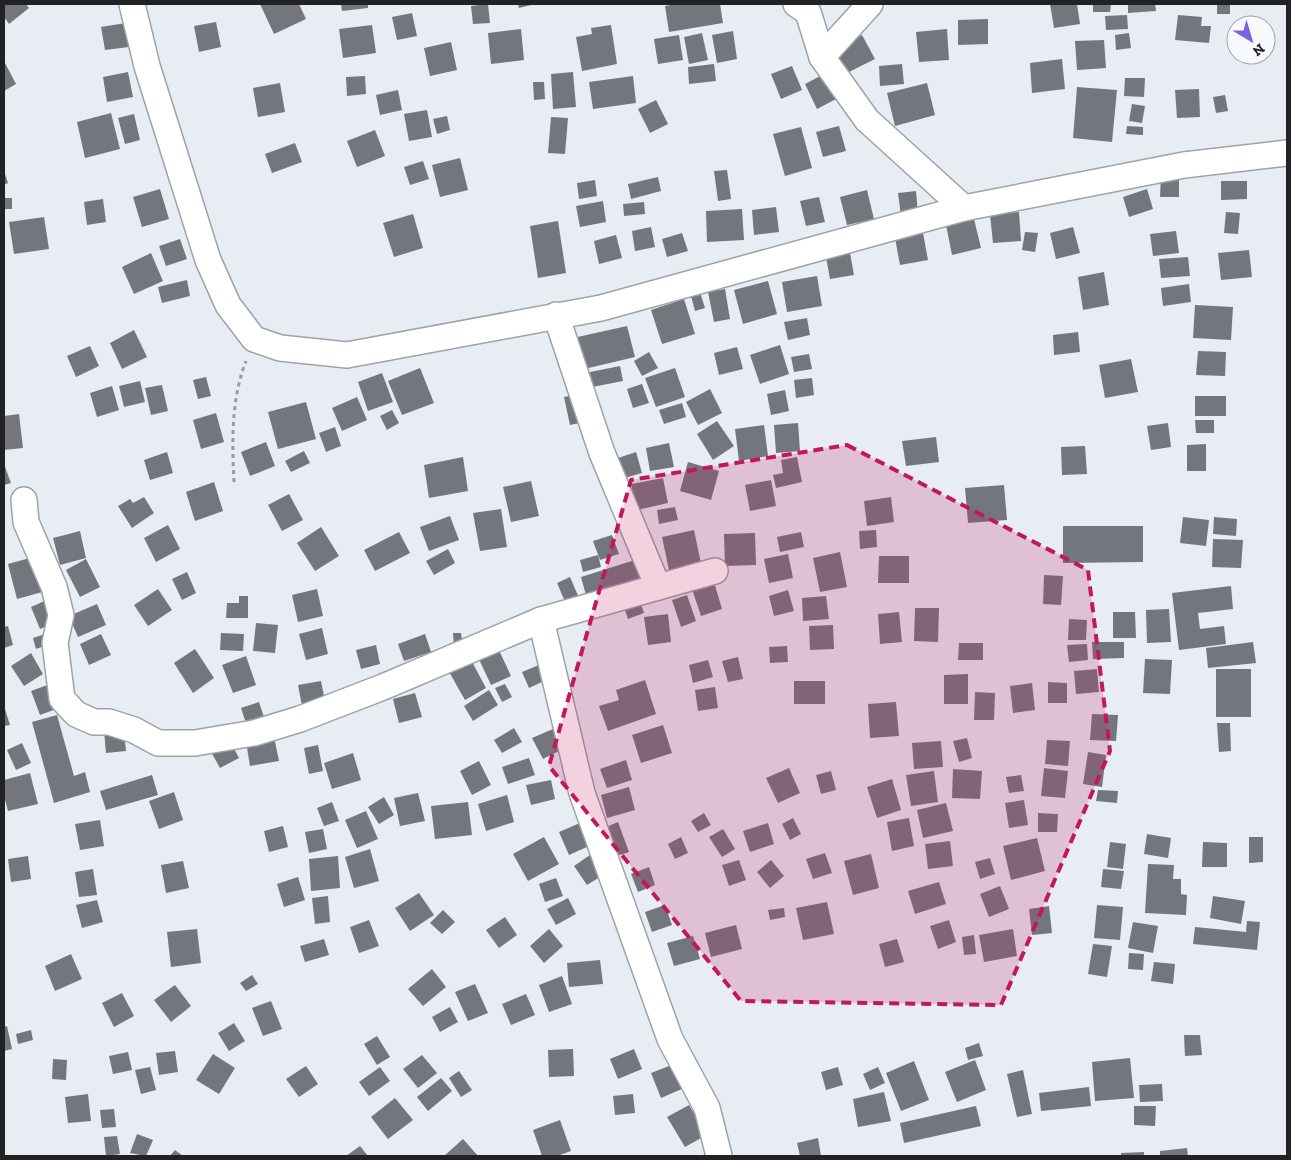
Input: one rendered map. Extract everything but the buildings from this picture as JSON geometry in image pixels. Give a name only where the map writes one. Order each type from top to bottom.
[{"type":"street","points":[[132,4],[147,66],[208,260],[228,305],[254,339],[280,348],[347,355],[601,308],[964,208],[1184,165],[1287,153]]},
{"type":"street","points":[[796,4],[808,12],[822,57],[867,120],[964,208]]},
{"type":"street","points":[[822,57],[870,4]]},
{"type":"street","points":[[556,315],[602,453],[658,586]]},
{"type":"street","points":[[24,500],[26,522],[54,587],[61,615],[55,643],[62,699],[76,714],[94,722],[109,722],[134,730],[158,743],[195,743],[254,732],[300,719],[383,687],[541,620],[715,571]]},
{"type":"street","points":[[541,620],[582,793],[670,1040],[706,1108],[720,1156]]},
{"type":"path","points":[[234,482],[234,411],[239,378],[254,339]]},
{"type":"highlighted area","points":[[847,445],[1088,570],[1110,751],[1001,1005],[741,1001],[549,766],[631,480]]}]
